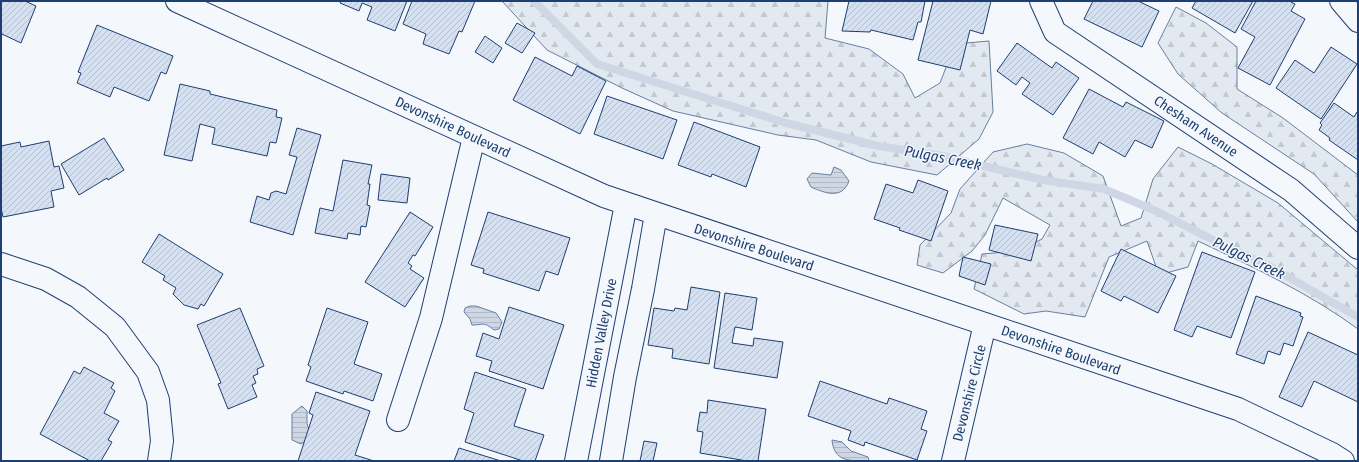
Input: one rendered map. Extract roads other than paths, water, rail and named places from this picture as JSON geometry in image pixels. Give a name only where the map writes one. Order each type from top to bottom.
[{"type":"street","name":"Devonshire Boulevard","points":[[177,1],[604,196],[1238,409],[1332,454],[1343,461]]},
{"type":"street","name":"Chesham Avenue","points":[[1041,1],[1055,32],[1292,190],[1358,248]]},
{"type":"street","points":[[1341,1],[1358,21]]},
{"type":"street","points":[[398,420],[431,318],[474,137]]},
{"type":"street","name":"Hidden Valley Drive","points":[[576,461],[626,204]]},
{"type":"street","points":[[611,461],[625,377],[644,290],[656,214]]},
{"type":"street","points":[[1,264],[46,279],[78,297],[115,327],[148,372],[158,400],[162,441],[159,461]]},
{"type":"street","name":"Devonshire Circle","points":[[953,461],[986,324]]},
{"type":"waterway","name":"Pulgas Creek","points":[[534,1],[597,64],[786,123],[878,146],[942,156],[1043,180],[1104,189],[1156,211],[1223,245],[1271,267],[1358,317]]}]
